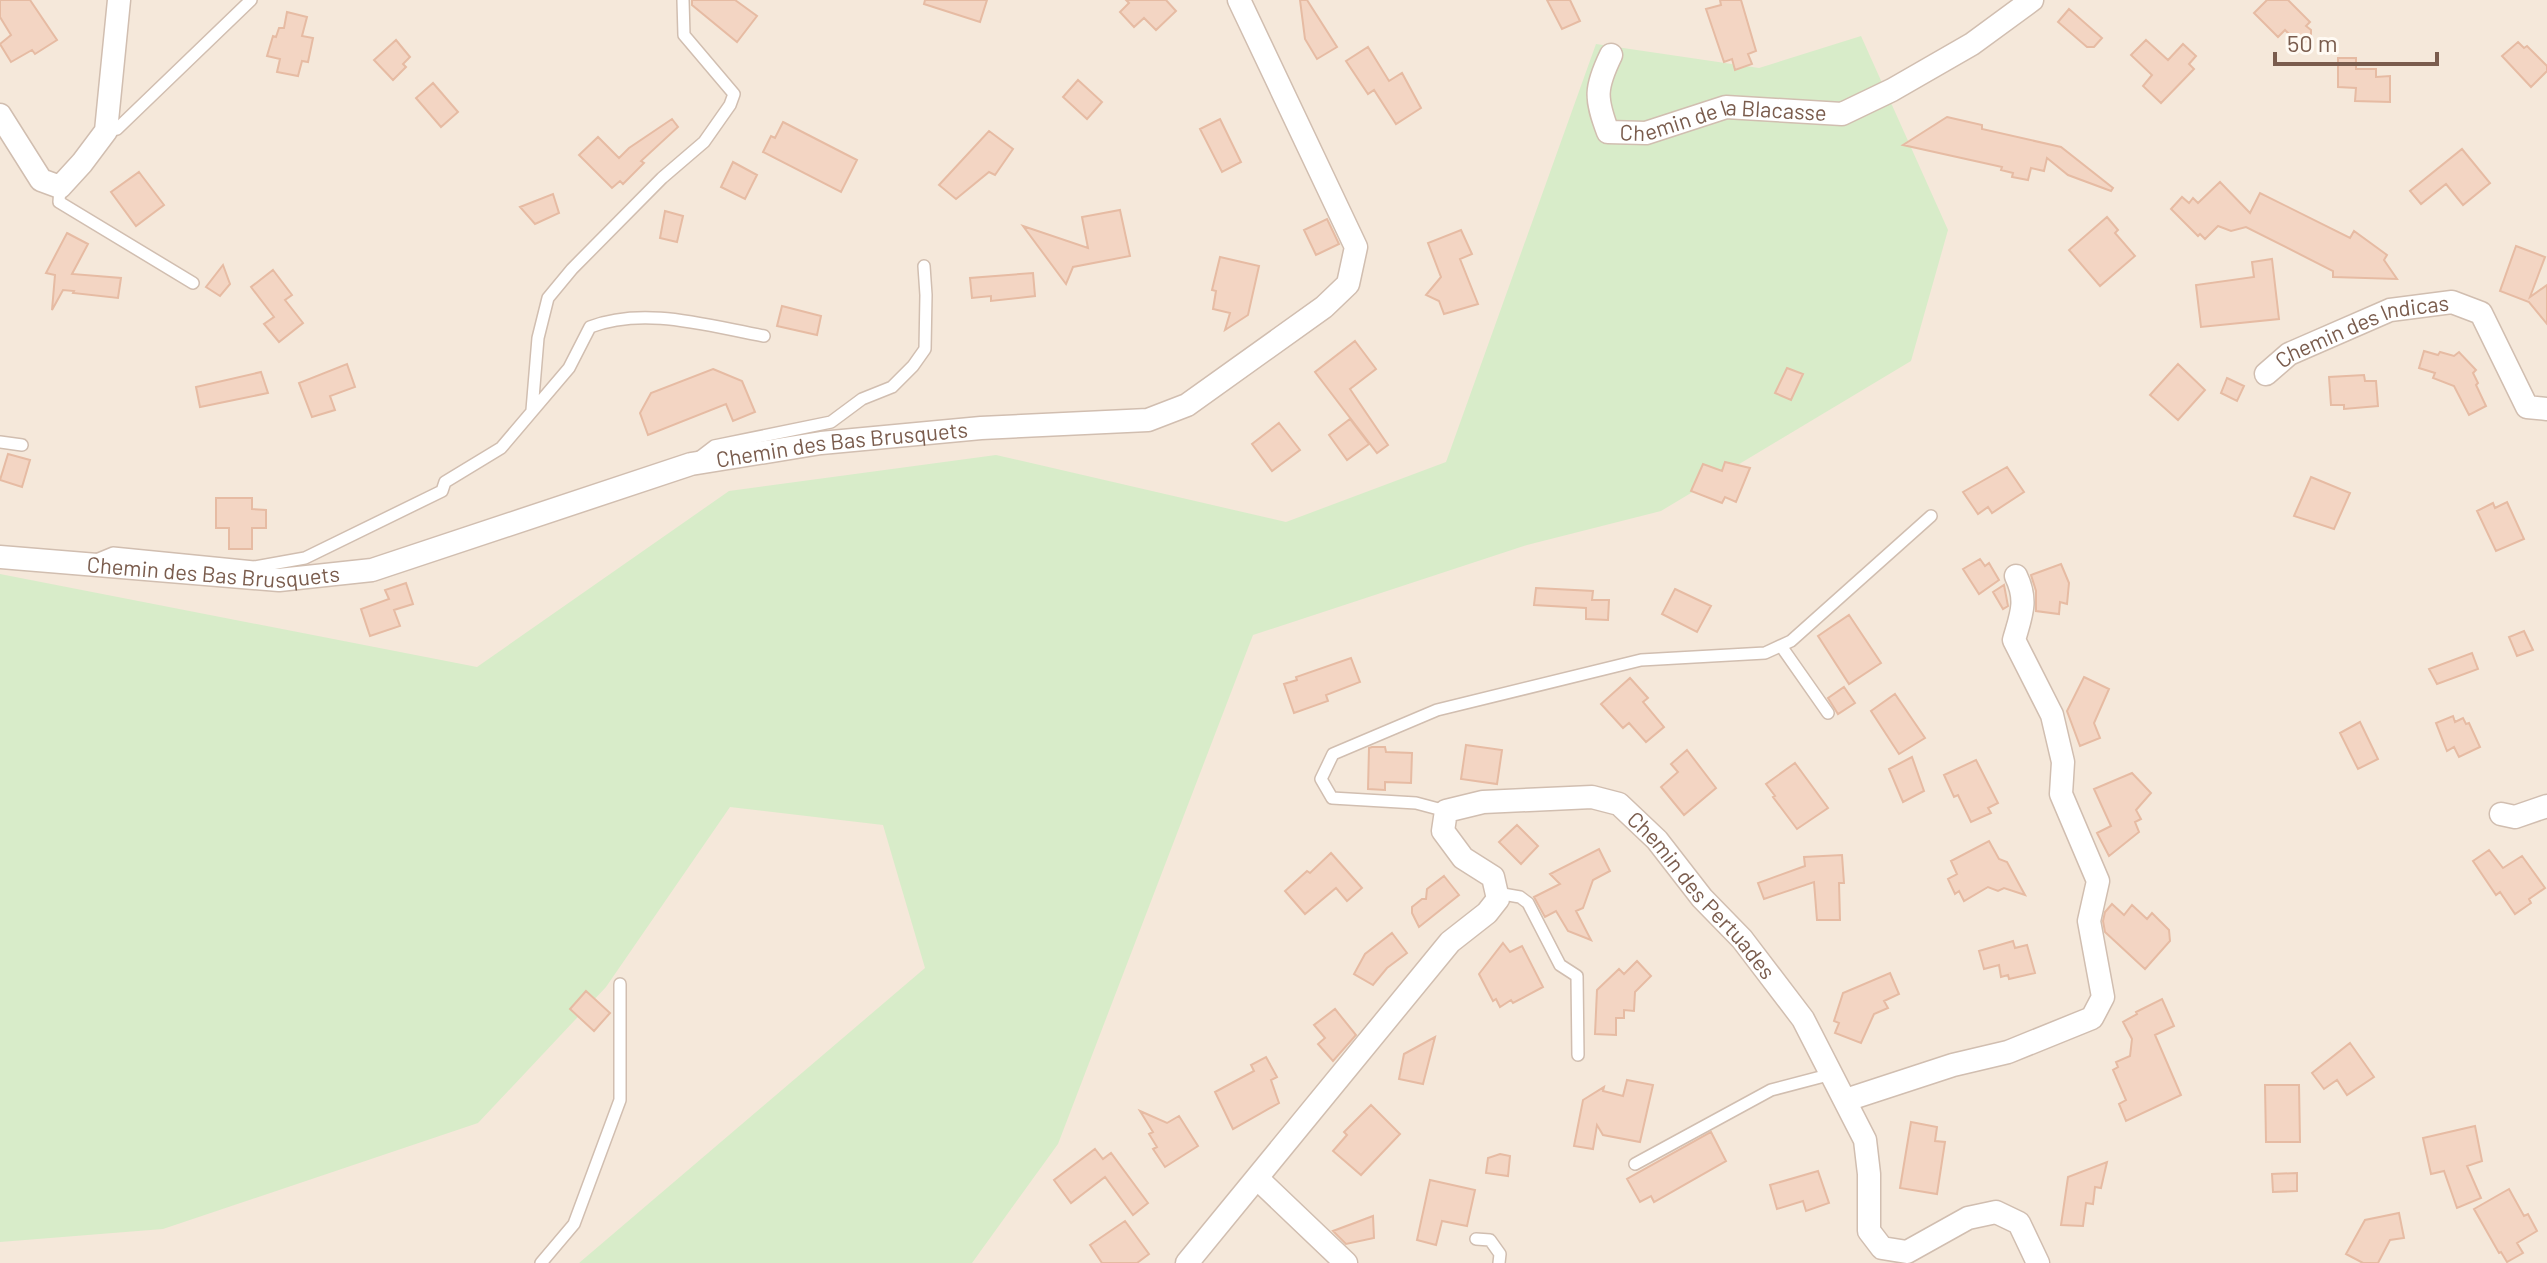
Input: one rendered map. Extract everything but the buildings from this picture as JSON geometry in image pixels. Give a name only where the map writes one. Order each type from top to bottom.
[{"type":"street","points":[[0,115],[41,180],[60,187],[106,131],[119,0]]},
{"type":"street","name":"Chemin des Bas Brusquets","points":[[0,557],[279,580],[372,570],[691,464],[821,443],[981,428],[1148,420],[1187,405],[1324,307],[1348,284],[1356,247],[1239,0]]},
{"type":"street","name":"Chemin de la Blacasse","points":[[1611,55],[1600,78],[1598,106],[1608,132],[1646,133],[1726,107],[1842,114],[1892,90],[1972,44],[2032,0]]},
{"type":"street","name":"Chemin des Indicas","points":[[2266,374],[2289,354],[2390,310],[2452,302],[2481,313],[2527,407],[2547,409]]},
{"type":"street","points":[[1846,1100],[1953,1065],[2022,1047],[2092,1018],[2103,997],[2089,921],[2098,881],[2061,794],[2063,762],[2052,715],[2014,640],[2024,593],[2016,576]]},
{"type":"street","name":"Chemin des Pertuades","points":[[1446,811],[1483,802],[1592,797],[1619,804],[1657,840],[1702,898],[1742,939],[1803,1019],[1865,1140],[1869,1174],[1869,1231],[1882,1248],[1907,1252],[1968,1218],[1996,1212],[2019,1223],[2038,1263]]},
{"type":"street","points":[[2501,814],[2515,817],[2547,806]]},
{"type":"street","points":[[1187,1263],[1450,942],[1487,913],[1498,899],[1493,877],[1463,858],[1443,831],[1446,811]]},
{"type":"street","points":[[1258,1179],[1346,1263]]},
{"type":"lane","points":[[106,131],[117,129],[251,0]]},
{"type":"lane","points":[[532,411],[538,338],[548,298],[572,269],[662,178],[704,142],[730,105],[734,94],[684,35],[683,0]]},
{"type":"lane","points":[[60,187],[59,202],[193,283]]},
{"type":"lane","points":[[691,464],[714,446],[831,422],[862,399],[892,387],[925,349],[924,266]]},
{"type":"lane","points":[[85,564],[113,553],[254,567],[305,558],[442,491],[445,482],[501,448],[569,368],[590,327],[611,319],[648,317],[764,336]]},
{"type":"lane","points":[[0,442],[22,445]]},
{"type":"lane","points":[[1446,811],[1416,803],[1332,798],[1321,779],[1333,754],[1437,710],[1641,660],[1765,653],[1791,641],[1931,516]]},
{"type":"lane","points":[[1781,646],[1828,713]]},
{"type":"lane","points":[[1497,893],[1520,897],[1528,903],[1560,965],[1577,976],[1578,1055]]},
{"type":"lane","points":[[541,1263],[574,1224],[620,1100],[620,984]]},
{"type":"lane","points":[[1635,1164],[1771,1090],[1832,1074]]},
{"type":"lane","points":[[1476,1239],[1490,1240],[1500,1254],[1499,1263]]},
{"type":"shaded area","points":[[0,0],[2547,0],[2547,1263],[0,1263]]},
{"type":"green space","points":[[1861,36],[1948,230],[1911,361],[1661,511],[1527,545],[1253,635],[1058,1144],[972,1263],[579,1263],[925,968],[883,825],[730,807],[606,987],[478,1123],[163,1229],[0,1242],[0,574],[477,667],[729,491],[996,455],[1286,522],[1446,462],[1596,44],[1759,68]]}]
